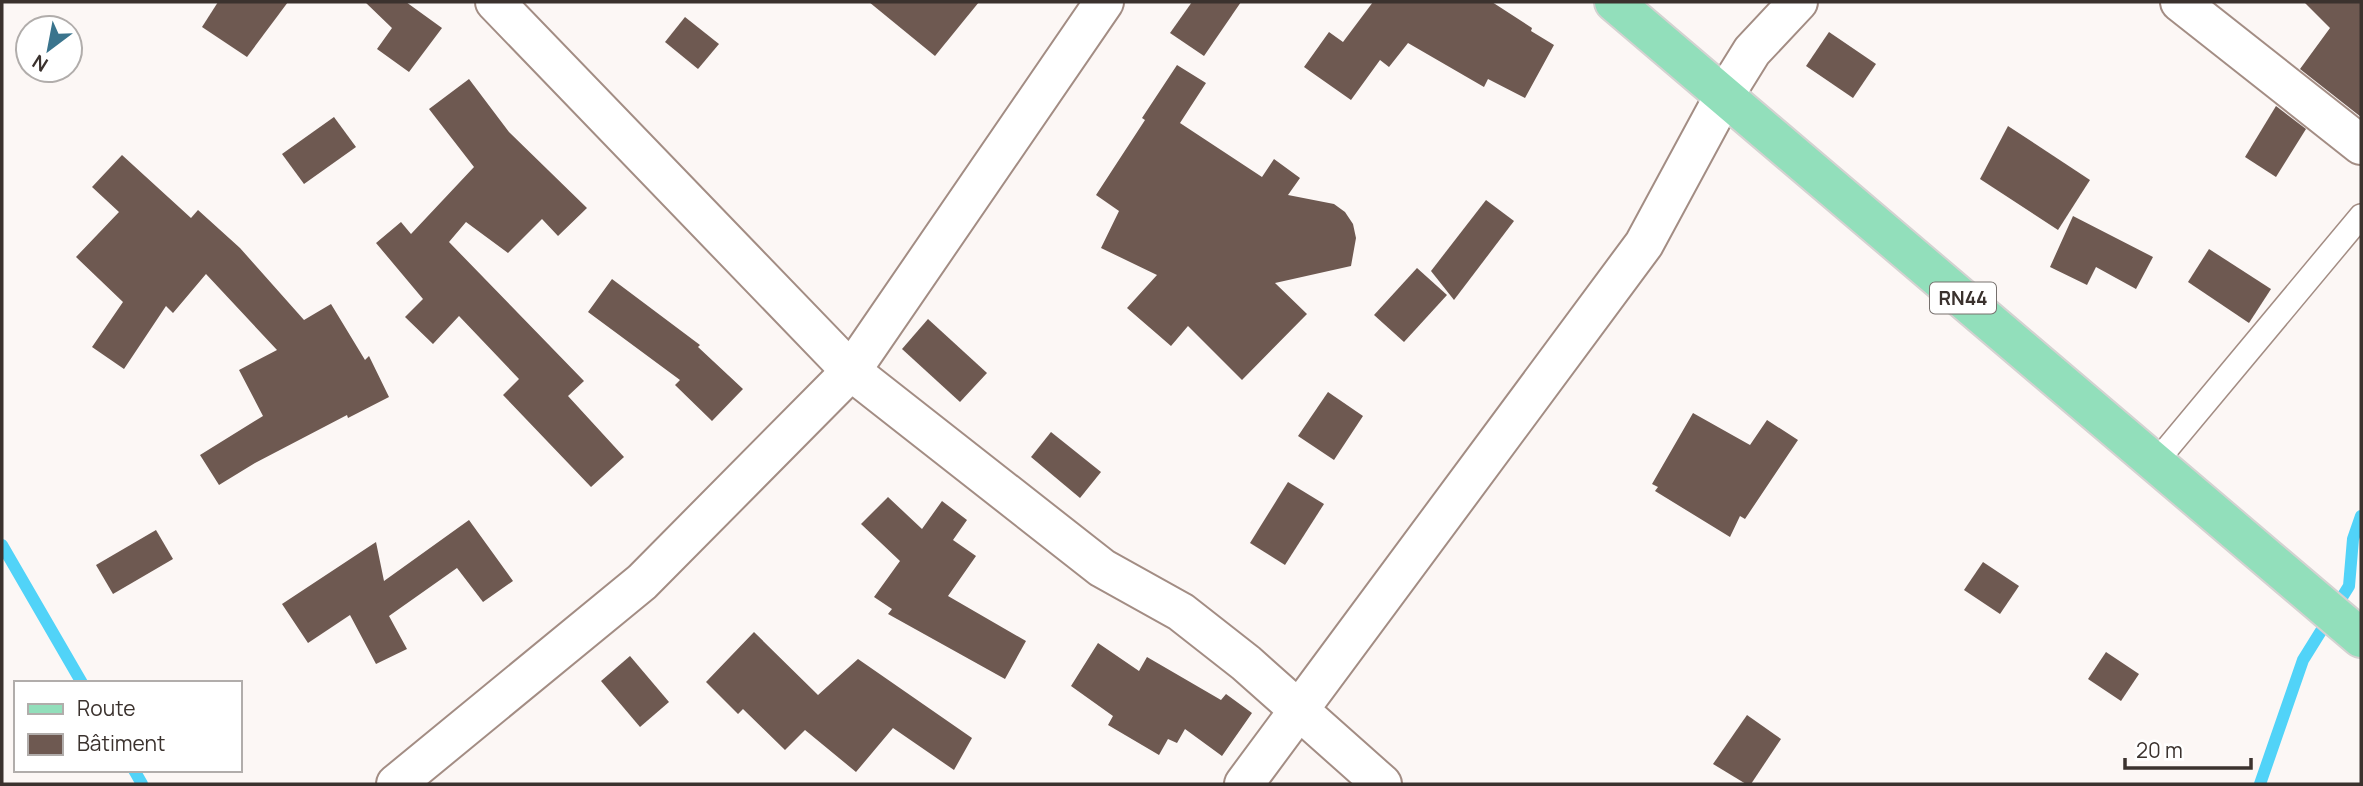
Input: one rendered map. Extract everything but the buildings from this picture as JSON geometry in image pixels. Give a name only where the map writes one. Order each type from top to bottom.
[{"type":"main road","name":"RN44","points":[[1614,2],[2357,635]]},
{"type":"street","points":[[495,2],[851,371],[1101,568],[1181,612],[1246,663],[1382,784]]},
{"type":"street","points":[[396,784],[642,582],[851,371],[1104,2]]},
{"type":"street","points":[[1244,784],[1644,244],[1724,96],[1752,51],[1798,2]]},
{"type":"street","points":[[2180,2],[2361,145]]},
{"type":"lane","points":[[2156,462],[2361,216]]},
{"type":"waterway","points":[[2260,784],[2303,660],[2349,586],[2353,539],[2361,516]]},
{"type":"waterway","points":[[2,545],[81,681]]},
{"type":"waterway","points":[[135,772],[142,784]]}]
